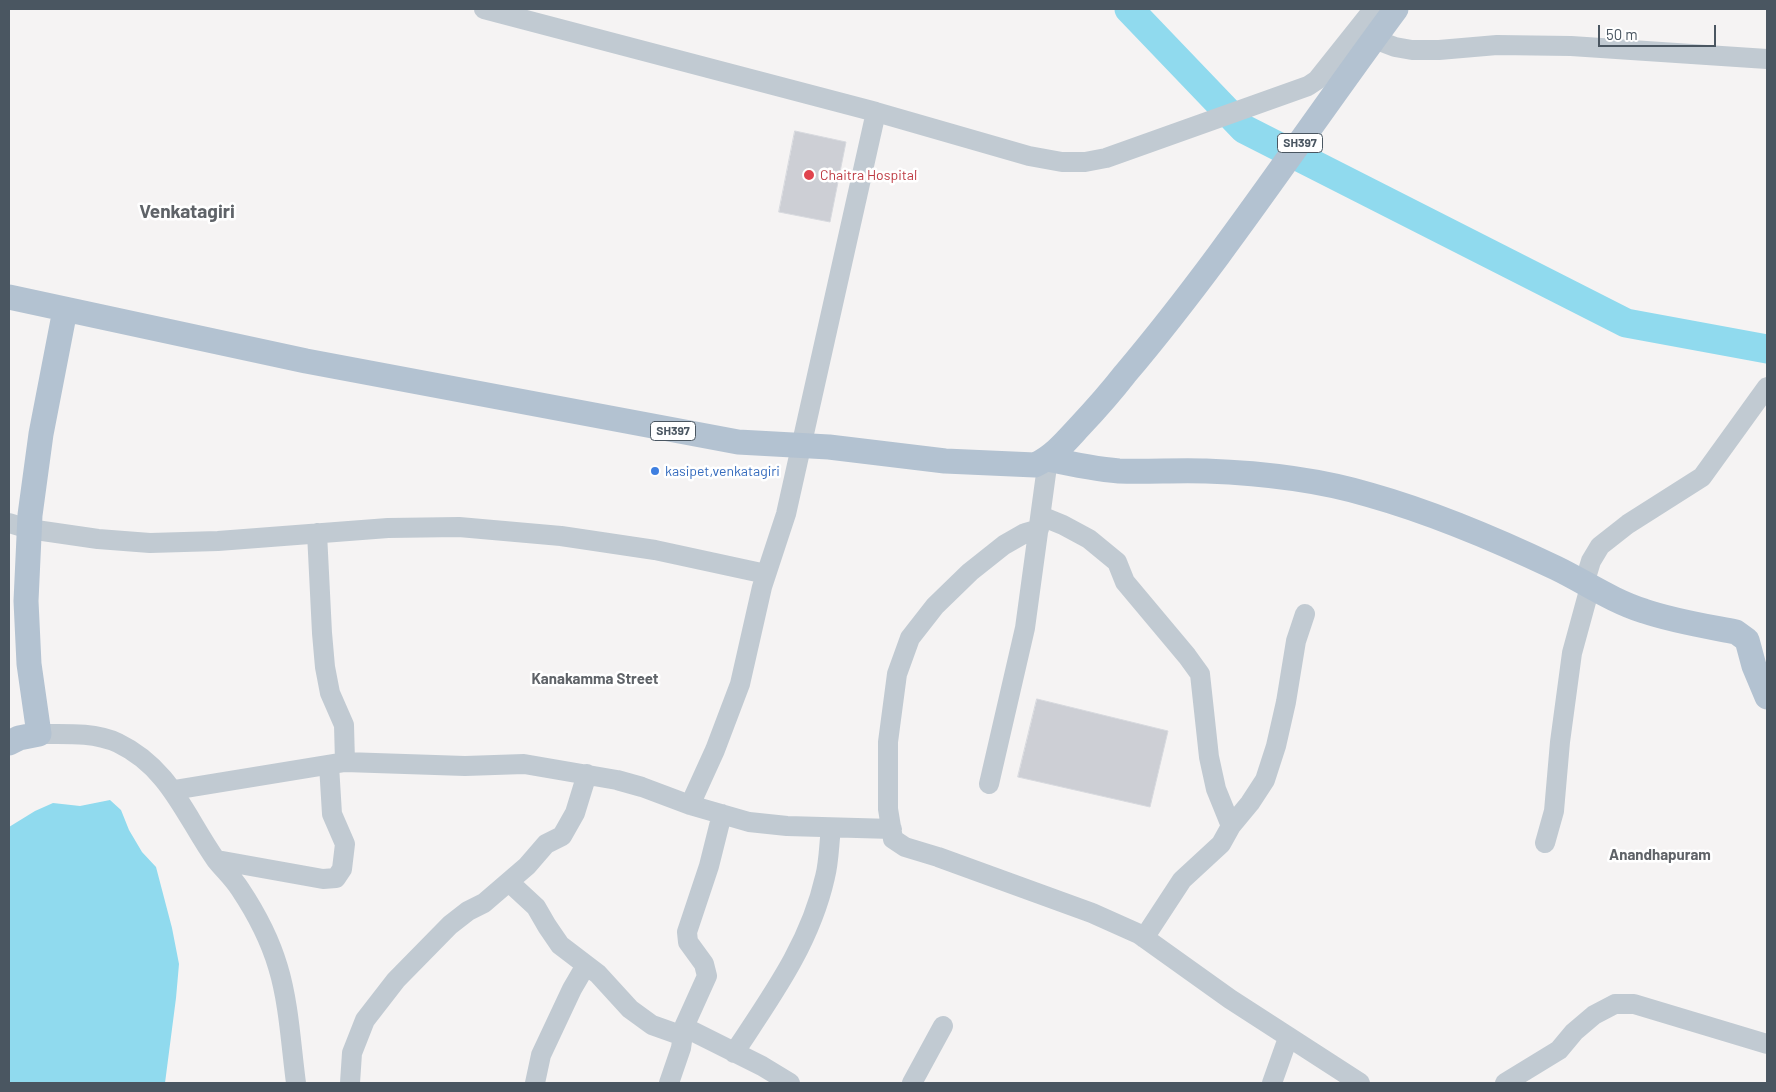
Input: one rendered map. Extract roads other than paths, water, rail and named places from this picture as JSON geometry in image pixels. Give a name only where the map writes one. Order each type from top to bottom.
[{"type":"main road","name":"SH397","points":[[9,297],[306,361],[738,442],[829,447],[945,461],[1035,465],[1048,458],[1096,408],[1134,364],[1239,228],[1396,9]]},
{"type":"main road","points":[[9,742],[39,734],[29,664],[26,601],[19,526],[41,434],[65,310]]},
{"type":"main road","points":[[1048,458],[1078,465],[1119,470],[1206,471],[1311,481],[1368,494],[1423,511],[1494,539],[1643,611],[1736,632],[1747,640],[1754,666],[1767,697]]},
{"type":"street","points":[[484,9],[532,15],[1030,156],[1062,162],[1085,162],[1106,158],[1308,86],[1317,80],[1368,16],[1376,9]]},
{"type":"street","points":[[1367,48],[1395,47],[1412,50],[1439,50],[1496,45],[1571,46],[1767,59]]},
{"type":"street","points":[[690,805],[715,750],[740,684],[766,574],[786,514],[876,112]]},
{"type":"street","points":[[1545,843],[1554,811],[1561,732],[1572,653],[1591,561],[1600,546],[1628,524],[1702,477],[1767,387]]},
{"type":"street","points":[[989,784],[1025,628],[1048,458]]},
{"type":"street","points":[[1231,826],[1216,789],[1209,757],[1200,674],[1125,582],[1116,562],[1089,540],[1063,525],[1040,523],[1011,541],[970,572],[935,606],[910,638],[897,674],[888,742],[888,808],[893,839],[905,847],[938,857],[1092,913],[1144,938],[1230,1000],[1360,1083]]},
{"type":"street","points":[[19,526],[98,539],[150,543],[218,541],[388,528],[460,527],[561,536],[656,550],[766,574]]},
{"type":"street","points":[[217,860],[323,879],[336,878],[342,869],[345,844],[332,814],[337,764],[344,725],[330,693],[325,667],[317,533]]},
{"type":"street","points":[[1144,938],[1182,880],[1221,844],[1231,826],[1250,803],[1265,780],[1276,746],[1286,702],[1296,641],[1305,614]]},
{"type":"street","points":[[39,734],[90,735],[117,742],[148,762],[174,790],[217,860],[240,888],[260,922],[278,967],[288,1018],[296,1083]]},
{"type":"street","points":[[174,790],[337,764],[466,766],[524,764],[587,774],[642,787],[690,805],[749,822],[787,826],[892,829]]},
{"type":"street","points":[[350,1083],[352,1053],[365,1020],[396,980],[450,925],[468,911],[484,904],[527,866],[546,844],[562,836],[575,813],[587,774]]},
{"type":"street","points":[[669,1083],[681,1048],[684,1031],[707,976],[704,964],[688,942],[687,932],[709,866],[722,814]]},
{"type":"street","points":[[734,1053],[799,951],[825,877],[838,828]]},
{"type":"street","points":[[509,882],[536,907],[560,945],[598,974],[630,1009],[652,1025],[684,1031],[734,1053],[790,1083]]},
{"type":"street","points":[[535,1083],[541,1055],[572,989],[586,965]]},
{"type":"street","points":[[1505,1083],[1558,1050],[1574,1032],[1594,1015],[1615,1004],[1634,1004],[1767,1044]]},
{"type":"street","points":[[912,1083],[943,1026]]},
{"type":"street","points":[[1272,1082],[1288,1038]]},
{"type":"water","points":[[110,800],[121,810],[129,830],[142,852],[156,867],[179,964],[165,1083],[9,1083],[9,827],[35,811],[53,803],[80,806]]},
{"type":"waterway","points":[[1129,9],[1244,129],[1626,323],[1767,349]]},
{"type":"place","name":"Chaitra Hospital","points":[[809,175]]},
{"type":"place","name":"kasipet,venkatagiri","points":[[655,471]]},
{"type":"district","name":"Venkatagiri","points":[[187,212]]},
{"type":"district","name":"Kanakamma Street","points":[[595,679]]},
{"type":"district","name":"Anandhapuram","points":[[1660,855]]}]
